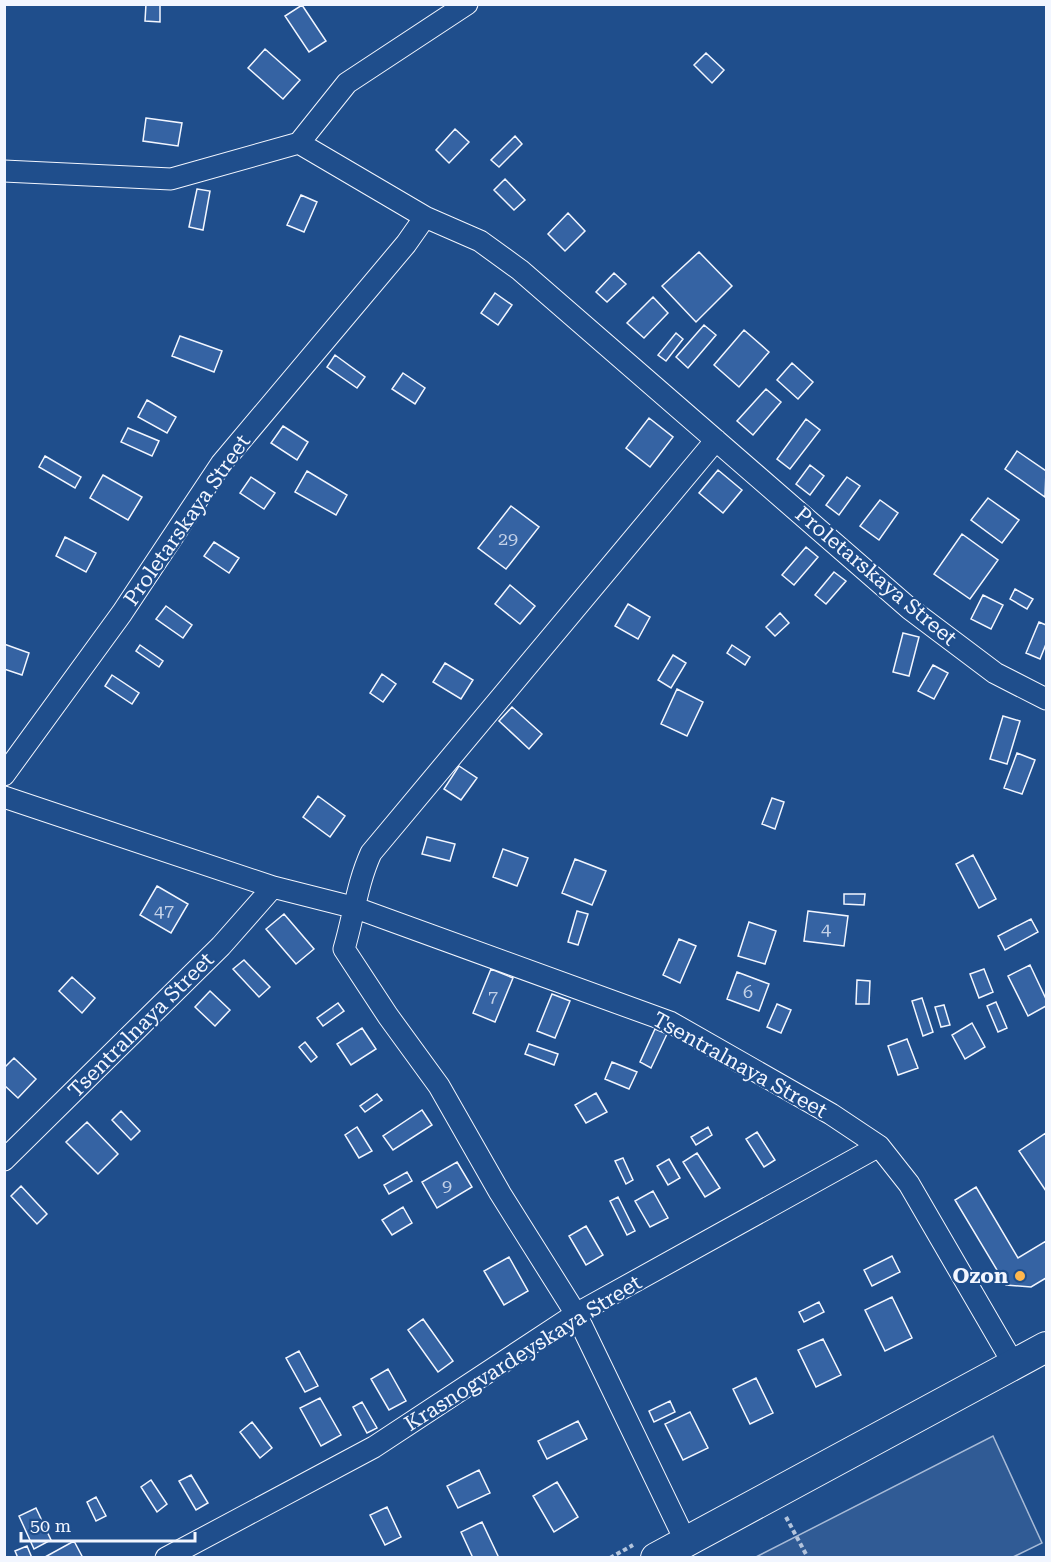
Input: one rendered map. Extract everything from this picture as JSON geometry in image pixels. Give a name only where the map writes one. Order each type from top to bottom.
[{"type":"street","points":[[4,171],[171,179],[299,143],[347,83],[467,4]]},
{"type":"street","name":"Proletarskaya Street","points":[[299,143],[425,217],[480,241],[520,270],[910,609],[995,673],[1047,699]]},
{"type":"street","name":"Proletarskaya Street","points":[[4,775],[122,613],[221,464],[308,363],[425,217]]},
{"type":"street","points":[[686,1542],[576,1314],[500,1193],[438,1086],[344,949],[356,908],[359,881],[371,853],[716,440]]},
{"type":"street","name":"Tsentralnaya Street","points":[[4,797],[273,887],[356,908],[670,1022],[831,1114],[879,1146],[909,1184],[1013,1363]]},
{"type":"street","name":"Tsentralnaya Street","points":[[4,1160],[221,946],[273,887]]},
{"type":"street","name":"Krasnogvardeyskaya Street","points":[[166,1557],[374,1447],[576,1314],[879,1146]]},
{"type":"street","points":[[656,1557],[877,1441],[1013,1363],[1047,1347]]},
{"type":"path","points":[[786,1517],[808,1557]]},
{"type":"shaded area","points":[[993,1436],[1042,1543],[1013,1557],[756,1557]]},
{"type":"building","points":[[146,4],[160,4],[160,22],[145,21]]},
{"type":"building","points":[[302,5],[326,41],[309,52],[285,16]]},
{"type":"building","points":[[265,49],[300,80],[283,99],[248,68]]},
{"type":"building","points":[[706,53],[724,70],[712,83],[694,65]]},
{"type":"building","points":[[146,118],[182,123],[178,146],[143,141]]},
{"type":"building","points":[[455,129],[469,142],[449,163],[436,150]]},
{"type":"building","points":[[515,136],[522,144],[499,167],[491,160]]},
{"type":"building","points":[[505,179],[525,200],[514,210],[494,190]]},
{"type":"building","points":[[197,189],[210,191],[203,230],[189,227]]},
{"type":"building","points":[[301,195],[317,202],[304,232],[287,225]]},
{"type":"building","points":[[568,213],[585,231],[565,251],[548,234]]},
{"type":"building","points":[[699,252],[732,286],[696,322],[662,286]]},
{"type":"building","points":[[614,273],[626,284],[607,302],[596,292]]},
{"type":"building","points":[[495,293],[512,305],[498,325],[481,313]]},
{"type":"building","points":[[653,297],[668,313],[644,338],[627,323]]},
{"type":"building","points":[[704,325],[716,335],[688,368],[676,357]]},
{"type":"building","points":[[744,330],[769,352],[739,387],[714,365]]},
{"type":"building","points":[[676,333],[683,339],[666,361],[658,355]]},
{"type":"building","points":[[180,336],[222,351],[214,372],[172,356]]},
{"type":"building","points":[[335,355],[365,377],[357,388],[327,367]]},
{"type":"building","points":[[792,363],[813,382],[798,399],[777,380]]},
{"type":"building","points":[[403,373],[425,388],[415,404],[392,389]]},
{"type":"building","points":[[766,389],[781,402],[753,435],[737,421]]},
{"type":"building","points":[[147,400],[176,417],[167,433],[138,417]]},
{"type":"building","points":[[649,418],[673,437],[650,467],[626,448]]},
{"type":"building","points":[[806,419],[820,430],[790,469],[777,459]]},
{"type":"building","points":[[283,426],[308,442],[297,460],[271,443]]},
{"type":"building","points":[[128,428],[159,441],[152,456],[121,442]]},
{"type":"building","points":[[1017,451],[1046,471],[1045,497],[1005,469]]},
{"type":"building","points":[[45,456],[81,477],[75,488],[39,467]]},
{"type":"building","points":[[810,465],[824,476],[810,495],[796,484]]},
{"type":"building","points":[[718,470],[742,490],[723,513],[699,493]]},
{"type":"building","points":[[307,471],[347,495],[336,515],[295,492]]},
{"type":"building","points":[[103,475],[142,497],[128,520],[90,498]]},
{"type":"building","points":[[251,477],[275,493],[264,509],[240,493]]},
{"type":"building","points":[[847,477],[860,486],[839,515],[826,505]]},
{"type":"building","points":[[988,498],[1019,520],[1002,543],[971,520]]},
{"type":"building","points":[[880,500],[898,513],[879,540],[860,526]]},
{"type":"building","points":[[511,506],[539,527],[506,569],[478,548]]},
{"type":"building","points":[[962,534],[998,560],[970,599],[934,574]]},
{"type":"building","points":[[65,537],[96,553],[86,572],[56,556]]},
{"type":"building","points":[[214,542],[239,558],[229,573],[204,556]]},
{"type":"building","points":[[806,547],[818,557],[794,585],[782,575]]},
{"type":"building","points":[[834,572],[846,581],[826,604],[815,595]]},
{"type":"building","points":[[510,585],[535,606],[520,624],[495,604]]},
{"type":"building","points":[[1015,589],[1033,599],[1027,609],[1010,599]]},
{"type":"building","points":[[983,595],[1003,605],[991,629],[971,619]]},
{"type":"building","points":[[628,604],[650,617],[638,639],[615,626]]},
{"type":"building","points":[[166,606],[192,625],[183,638],[156,619]]},
{"type":"building","points":[[780,613],[789,623],[775,636],[766,627]]},
{"type":"building","points":[[1039,622],[1046,625],[1046,644],[1040,659],[1026,653]]},
{"type":"building","points":[[903,633],[919,637],[909,676],[893,672]]},
{"type":"building","points":[[4,644],[29,653],[22,675],[4,669]]},
{"type":"building","points":[[140,645],[163,661],[159,667],[136,651]]},
{"type":"building","points":[[732,645],[750,657],[745,665],[727,653]]},
{"type":"building","points":[[673,655],[686,663],[671,688],[658,680]]},
{"type":"building","points":[[445,663],[473,680],[461,699],[433,682]]},
{"type":"building","points":[[933,665],[948,673],[934,699],[918,691]]},
{"type":"building","points":[[382,674],[396,684],[383,702],[370,693]]},
{"type":"building","points":[[112,675],[139,693],[132,704],[105,686]]},
{"type":"building","points":[[677,689],[703,702],[687,736],[661,724]]},
{"type":"building","points":[[512,707],[542,734],[529,749],[499,721]]},
{"type":"building","points":[[1003,716],[1020,721],[1007,764],[990,759]]},
{"type":"building","points":[[1017,753],[1035,760],[1022,794],[1004,788]]},
{"type":"building","points":[[459,766],[477,778],[461,800],[444,789]]},
{"type":"building","points":[[318,796],[345,816],[330,837],[303,817]]},
{"type":"building","points":[[772,798],[784,802],[775,829],[762,824]]},
{"type":"building","points":[[427,837],[455,844],[450,861],[422,854]]},
{"type":"building","points":[[503,849],[528,858],[517,886],[493,877]]},
{"type":"building","points":[[973,855],[996,899],[979,908],[956,864]]},
{"type":"building","points":[[575,859],[606,871],[592,905],[562,893]]},
{"type":"building","points":[[157,886],[188,904],[171,933],[140,915]]},
{"type":"building","points":[[844,894],[865,894],[864,905],[844,904]]},
{"type":"building","points":[[577,911],[588,914],[578,945],[568,942]]},
{"type":"building","points":[[808,911],[848,916],[844,946],[804,941]]},
{"type":"building","points":[[284,914],[314,949],[296,964],[266,929]]},
{"type":"building","points":[[1031,919],[1038,932],[1005,950],[998,936]]},
{"type":"building","points":[[749,922],[776,931],[765,964],[738,956]]},
{"type":"building","points":[[679,939],[696,946],[680,983],[663,975]]},
{"type":"building","points":[[244,960],[270,987],[259,997],[233,969]]},
{"type":"building","points":[[1030,965],[1046,999],[1046,1006],[1028,1016],[1008,976]]},
{"type":"building","points":[[491,969],[513,978],[495,1022],[473,1013]]},
{"type":"building","points":[[984,969],[993,992],[979,998],[970,974]]},
{"type":"building","points":[[737,972],[769,984],[759,1011],[727,999]]},
{"type":"building","points":[[72,977],[95,998],[82,1013],[59,991]]},
{"type":"building","points":[[857,980],[870,981],[869,1004],[856,1004]]},
{"type":"building","points":[[210,991],[230,1010],[215,1026],[195,1007]]},
{"type":"building","points":[[552,994],[570,1001],[555,1038],[537,1031]]},
{"type":"building","points":[[922,998],[933,1032],[923,1036],[912,1001]]},
{"type":"building","points":[[996,1002],[1007,1028],[998,1032],[987,1006]]},
{"type":"building","points":[[338,1003],[344,1011],[323,1026],[317,1018]]},
{"type":"building","points":[[777,1004],[791,1010],[781,1033],[767,1027]]},
{"type":"building","points":[[944,1005],[950,1025],[941,1027],[935,1007]]},
{"type":"building","points":[[972,1023],[985,1047],[965,1059],[952,1035]]},
{"type":"building","points":[[362,1028],[376,1049],[351,1065],[337,1044]]},
{"type":"building","points":[[655,1029],[667,1034],[651,1068],[640,1062]]},
{"type":"building","points":[[907,1039],[918,1068],[898,1075],[888,1046]]},
{"type":"building","points":[[305,1042],[317,1057],[311,1062],[299,1047]]},
{"type":"building","points":[[529,1044],[558,1054],[554,1065],[525,1054]]},
{"type":"building","points":[[14,1058],[36,1079],[18,1098],[4,1085],[4,1068]]},
{"type":"building","points":[[612,1062],[637,1072],[629,1089],[605,1079]]},
{"type":"building","points":[[596,1093],[607,1112],[586,1123],[575,1105]]},
{"type":"building","points":[[377,1094],[382,1100],[365,1112],[360,1106]]},
{"type":"building","points":[[422,1110],[432,1125],[393,1150],[383,1136]]},
{"type":"building","points":[[121,1111],[140,1131],[131,1140],[112,1120]]},
{"type":"building","points":[[87,1122],[118,1154],[98,1174],[66,1142]]},
{"type":"building","points":[[357,1127],[372,1151],[359,1158],[345,1135]]},
{"type":"building","points":[[708,1127],[712,1135],[696,1145],[691,1137]]},
{"type":"building","points":[[757,1132],[775,1160],[764,1167],[746,1139]]},
{"type":"building","points":[[1046,1133],[1046,1191],[1019,1151]]},
{"type":"building","points":[[697,1153],[720,1188],[705,1197],[683,1162]]},
{"type":"building","points":[[623,1158],[633,1180],[626,1184],[615,1161]]},
{"type":"building","points":[[669,1159],[680,1178],[668,1185],[657,1166]]},
{"type":"building","points":[[457,1162],[472,1187],[437,1208],[422,1182]]},
{"type":"building","points":[[407,1172],[412,1181],[389,1194],[384,1185]]},
{"type":"building","points":[[21,1186],[47,1214],[37,1224],[11,1196]]},
{"type":"building","points":[[976,1187],[1018,1258],[1046,1241],[1046,1278],[1031,1287],[1006,1285],[955,1200]]},
{"type":"building","points":[[653,1191],[668,1218],[650,1227],[635,1201]]},
{"type":"building","points":[[618,1197],[635,1231],[627,1235],[610,1201]]},
{"type":"building","points":[[403,1207],[412,1223],[392,1235],[382,1220]]},
{"type":"building","points":[[586,1226],[603,1255],[586,1265],[569,1236]]},
{"type":"building","points":[[892,1256],[900,1272],[872,1286],[864,1270]]},
{"type":"building","points":[[509,1257],[528,1291],[504,1305],[484,1271]]},
{"type":"building","points":[[892,1297],[912,1338],[885,1351],[865,1310]]},
{"type":"building","points":[[819,1302],[824,1312],[804,1322],[799,1312]]},
{"type":"building","points":[[423,1319],[453,1361],[438,1372],[408,1330]]},
{"type":"building","points":[[823,1339],[841,1375],[816,1387],[798,1350]]},
{"type":"building","points":[[299,1351],[318,1386],[305,1392],[286,1358]]},
{"type":"building","points":[[388,1369],[406,1401],[389,1410],[371,1379]]},
{"type":"building","points":[[756,1378],[773,1413],[750,1424],[733,1389]]},
{"type":"building","points":[[320,1398],[341,1435],[321,1446],[300,1408]]},
{"type":"building","points":[[670,1401],[675,1412],[654,1422],[649,1411]]},
{"type":"building","points":[[362,1402],[377,1428],[367,1433],[353,1407]]},
{"type":"building","points":[[690,1412],[708,1448],[683,1460],[665,1424]]},
{"type":"building","points":[[578,1421],[587,1439],[547,1459],[538,1441]]},
{"type":"building","points":[[252,1422],[272,1448],[260,1458],[240,1432]]},
{"type":"building","points":[[479,1470],[490,1493],[458,1508],[447,1486]]},
{"type":"building","points":[[191,1475],[208,1503],[196,1510],[179,1481]]},
{"type":"building","points":[[151,1480],[167,1504],[157,1512],[141,1487]]},
{"type":"building","points":[[557,1482],[578,1517],[554,1532],[533,1496]]},
{"type":"building","points":[[96,1497],[106,1516],[96,1521],[87,1502]]},
{"type":"building","points":[[387,1507],[401,1537],[385,1545],[370,1515]]},
{"type":"building","points":[[36,1508],[51,1540],[34,1549],[19,1516]]},
{"type":"building","points":[[482,1522],[499,1558],[473,1558],[461,1532]]},
{"type":"building","points":[[74,1541],[83,1558],[45,1558],[45,1557]]},
{"type":"building","points":[[27,1546],[32,1558],[18,1558],[15,1551]]},
{"type":"place","name":"Ozon","points":[[1020,1276]]}]
